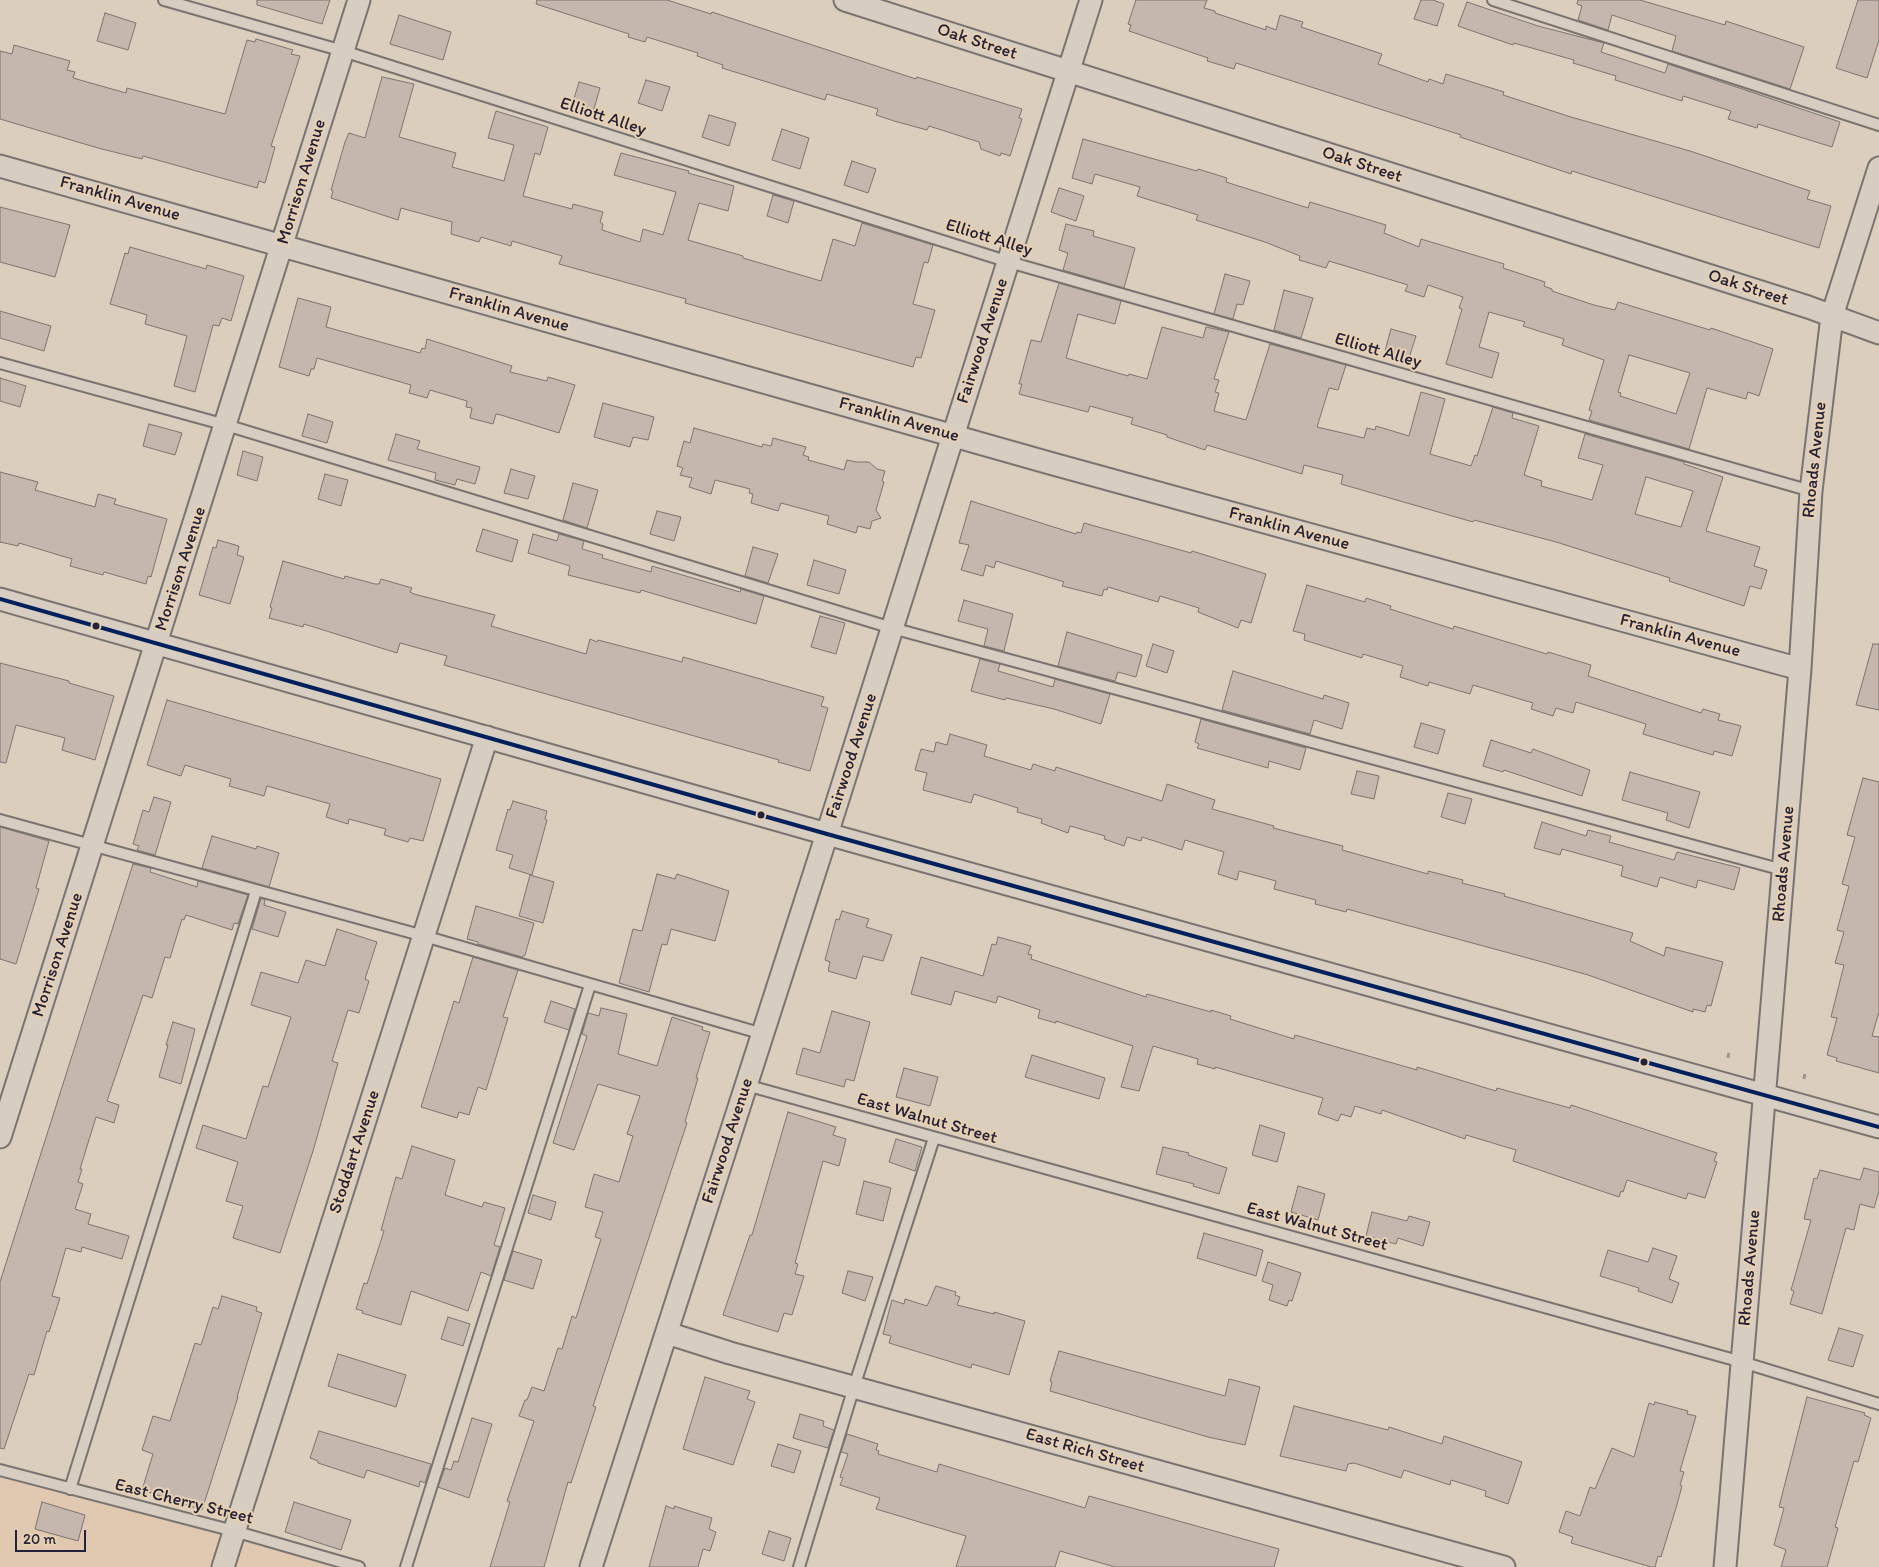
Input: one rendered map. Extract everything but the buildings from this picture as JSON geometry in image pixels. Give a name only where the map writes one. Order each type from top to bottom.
[{"type":"street","name":"Morrison Avenue","points":[[0,1137],[359,0]]},
{"type":"street","name":"Oak Street","points":[[845,0],[1832,316],[1879,333]]},
{"type":"street","name":"Fairwood Avenue","points":[[591,1567],[827,834],[1091,0]]},
{"type":"street","name":"Franklin Avenue","points":[[0,166],[1052,464],[1800,669]]},
{"type":"street","name":"Rhoads Avenue","points":[[1725,1567],[1800,669],[1810,491],[1832,316],[1879,168]]},
{"type":"street","points":[[0,599],[827,834],[1879,1127]]},
{"type":"street","name":"Stoddart Avenue","points":[[223,1567],[487,737]]},
{"type":"street","name":"East Rich Street","points":[[667,1333],[854,1387],[1504,1567]]},
{"type":"lane","name":"Elliott Alley","points":[[164,0],[343,52],[1009,262],[1810,491]]},
{"type":"lane","points":[[1493,0],[1879,125]]},
{"type":"lane","points":[[0,364],[226,425],[892,628],[1783,870]]},
{"type":"lane","points":[[0,820],[93,847],[424,936],[763,1034]]},
{"type":"lane","points":[[70,1489],[256,891]]},
{"type":"lane","points":[[406,1567],[590,985]]},
{"type":"lane","name":"East Walnut Street","points":[[746,1085],[1742,1362],[1879,1404]]},
{"type":"lane","points":[[799,1567],[854,1387],[934,1138]]},
{"type":"lane","name":"East Cherry Street","points":[[0,1470],[234,1531],[358,1567]]},
{"type":"path","points":[[1728,1058],[1730,1051]]},
{"type":"path","points":[[1804,1079],[1805,1072]]},
{"type":"shaded area","points":[[0,1467],[355,1567],[0,1567]]},
{"type":"transit line","points":[[0,599],[827,834],[1879,1127]]}]
